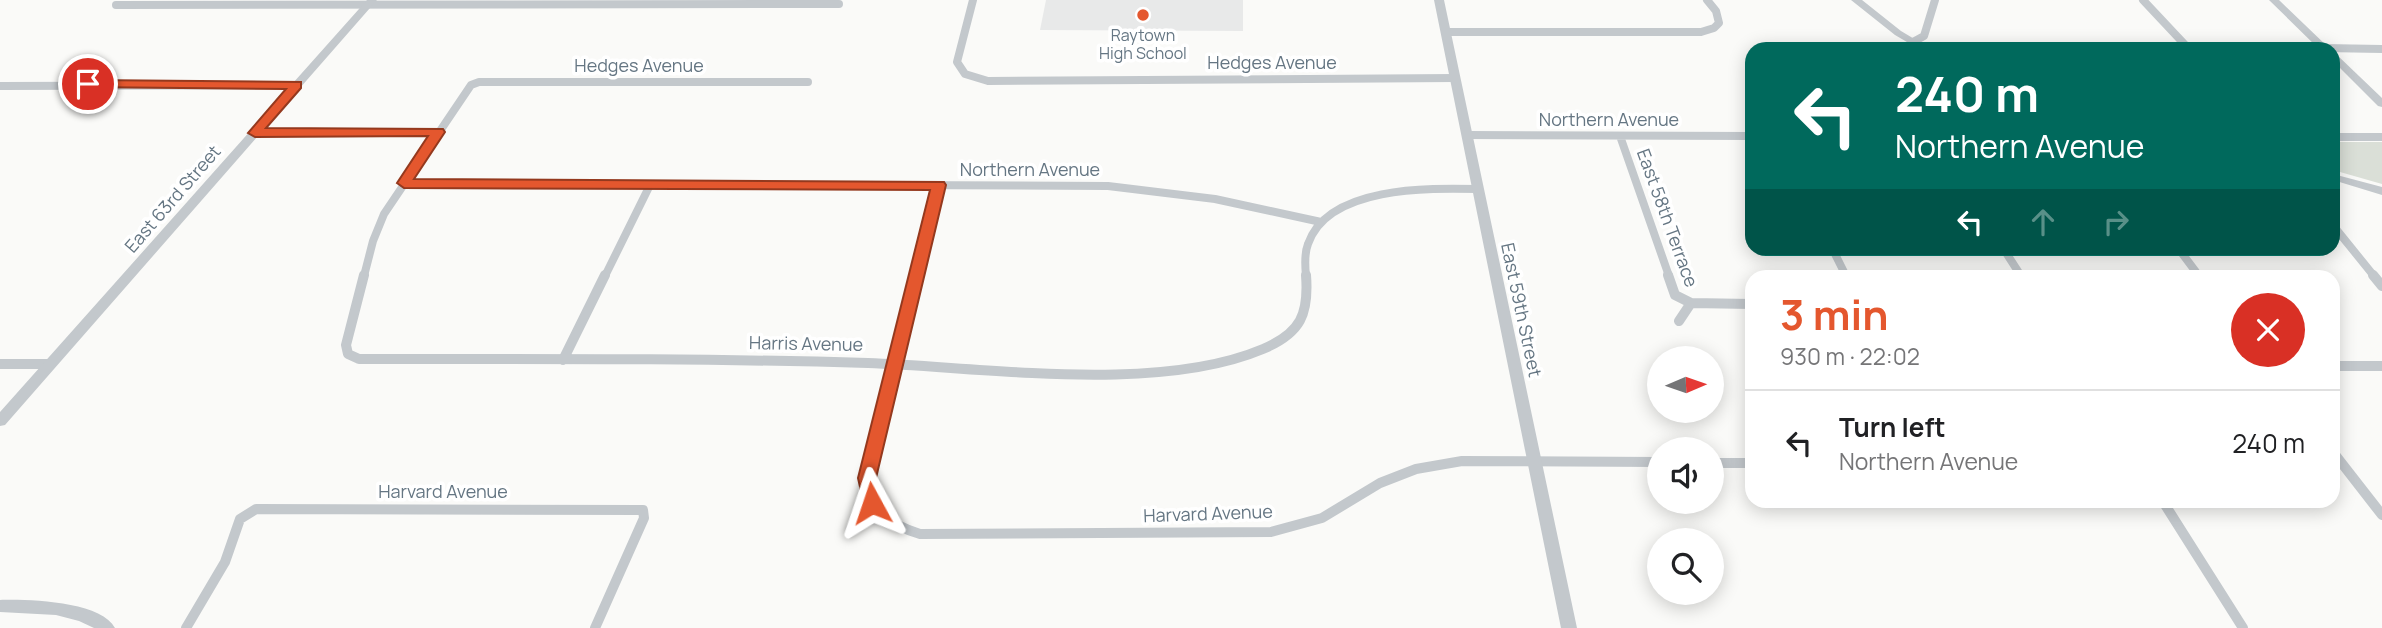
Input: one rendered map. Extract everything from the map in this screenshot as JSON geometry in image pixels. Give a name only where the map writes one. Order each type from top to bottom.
[{"type":"street","name":"Hedges Avenue","points":[[973,0],[957,62],[964,74],[988,81],[1455,78]]},
{"type":"street","name":"East 59th Street","points":[[1439,0],[1569,628]]},
{"type":"street","points":[[1445,32],[1701,32],[1714,28],[1719,23],[1716,11],[1707,0]]},
{"type":"street","points":[[1856,0],[1913,42],[1924,36],[1935,0]]},
{"type":"street","points":[[2143,0],[2182,42]]},
{"type":"street","points":[[2274,0],[2319,42]]},
{"type":"street","points":[[116,5],[370,2],[839,4]]},
{"type":"street","name":"East 63rd Street","points":[[0,421],[370,2]]},
{"type":"street","points":[[2340,48],[2382,49]]},
{"type":"street","points":[[2340,63],[2382,104]]},
{"type":"street","name":"Hedges Avenue","points":[[438,132],[471,85],[479,82],[808,82]]},
{"type":"street","points":[[0,86],[297,85]]},
{"type":"street","points":[[255,133],[438,132]]},
{"type":"street","points":[[404,183],[438,132]]},
{"type":"street","name":"Northern Avenue","points":[[1467,135],[1745,136]]},
{"type":"street","name":"East 58th Terrace","points":[[1620,136],[1675,295],[1691,303]]},
{"type":"street","points":[[2340,137],[2382,137]]},
{"type":"street","points":[[2340,179],[2382,191]]},
{"type":"street","name":"Northern Avenue","points":[[404,183],[1108,186],[1161,189],[1228,199],[1321,222]]},
{"type":"street","name":"Harris Avenue","points":[[404,183],[384,214],[373,241],[345,345],[348,354],[359,359],[761,360],[896,363],[1039,373],[1142,372],[1226,360],[1265,347],[1293,333],[1303,318],[1308,303],[1305,268],[1307,244],[1321,222]]},
{"type":"street","points":[[563,360],[650,185]]},
{"type":"street","points":[[896,363],[939,185]]},
{"type":"street","points":[[1321,222],[1348,205],[1393,193],[1433,188],[1478,189]]},
{"type":"street","points":[[2340,234],[2382,286]]},
{"type":"street","points":[[1679,321],[1691,303],[1745,303]]},
{"type":"street","name":"Harvard Avenue","points":[[896,363],[867,478],[872,503],[877,510],[894,525],[920,534],[1247,534],[1291,528],[1322,518],[1380,483],[1416,469],[1462,461],[1647,462]]},
{"type":"street","points":[[0,364],[50,364]]},
{"type":"street","points":[[2340,366],[2382,366]]},
{"type":"street","points":[[2340,461],[2382,516]]},
{"type":"street","points":[[1724,463],[1745,463]]},
{"type":"street","points":[[2167,508],[2243,628]]},
{"type":"street","name":"Harvard Avenue","points":[[186,628],[224,568],[244,514],[257,509],[643,510],[644,518],[595,628]]},
{"type":"street","points":[[0,606],[55,608],[93,618],[107,628]]},
{"type":"shaded area","name":"Raytown High School","points":[[1046,0],[1243,0],[1243,31],[1040,30]]},
{"type":"shaded area","points":[[2340,142],[2382,142],[2382,184],[2340,172]]},
{"type":"place","name":"Raytown High School","points":[[1143,15]]},
{"type":"route","points":[[88,84],[297,85],[255,133],[438,132],[404,183],[939,185],[867,478],[867,489],[872,503]]}]
